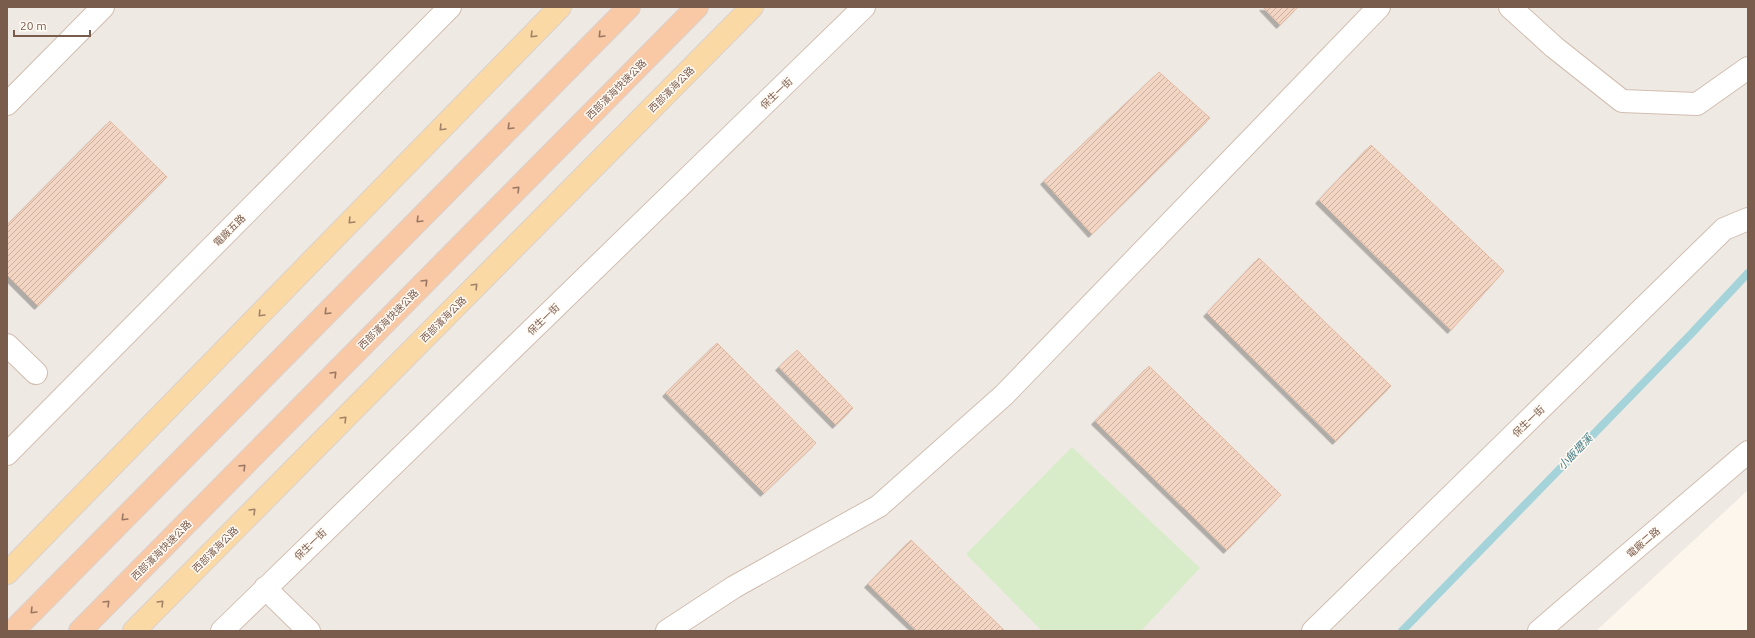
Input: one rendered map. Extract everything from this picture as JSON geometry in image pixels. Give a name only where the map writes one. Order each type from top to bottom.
[{"type":"highway","points":[[13,631],[629,7]]},
{"type":"highway","name":"西部濱海快速公路","points":[[80,631],[697,7]]},
{"type":"main road","points":[[7,573],[560,7]]},
{"type":"main road","name":"西部濱海公路","points":[[134,631],[752,7]]},
{"type":"street","points":[[7,104],[103,7]]},
{"type":"street","name":"電廠五路","points":[[7,454],[450,7]]},
{"type":"street","name":"保生一街","points":[[222,631],[864,7]]},
{"type":"street","points":[[667,631],[734,587],[879,506],[1004,395],[1379,7]]},
{"type":"street","points":[[1510,7],[1554,46],[1622,101],[1698,104],[1748,68]]},
{"type":"street","name":"保生一街","points":[[1313,631],[1724,229],[1748,219]]},
{"type":"street","points":[[7,346],[36,373]]},
{"type":"street","name":"電廠二路","points":[[1539,631],[1748,452]]},
{"type":"street","points":[[266,588],[309,631]]},
{"type":"shaded area","points":[[7,7],[1748,7],[1748,490],[1596,631],[7,631]]},
{"type":"green space","points":[[1072,447],[1200,568],[1141,631],[1042,631],[966,554]]},
{"type":"building","points":[[1263,7],[1298,7],[1280,25]]},
{"type":"building","points":[[1159,72],[1210,118],[1092,234],[1044,181]]},
{"type":"building","points":[[110,121],[167,177],[38,306],[7,275],[7,225]]},
{"type":"building","points":[[1371,145],[1504,271],[1451,330],[1319,200]]},
{"type":"building","points":[[1259,258],[1391,386],[1336,441],[1207,313]]},
{"type":"building","points":[[717,343],[816,443],[764,493],[666,393]]},
{"type":"building","points":[[797,350],[853,408],[836,425],[779,367]]},
{"type":"building","points":[[1149,366],[1281,495],[1227,550],[1095,421]]},
{"type":"building","points":[[911,540],[1005,631],[917,631],[868,584]]},
{"type":"waterway","name":"小飯壢溪","points":[[1402,631],[1691,334],[1748,273]]}]
